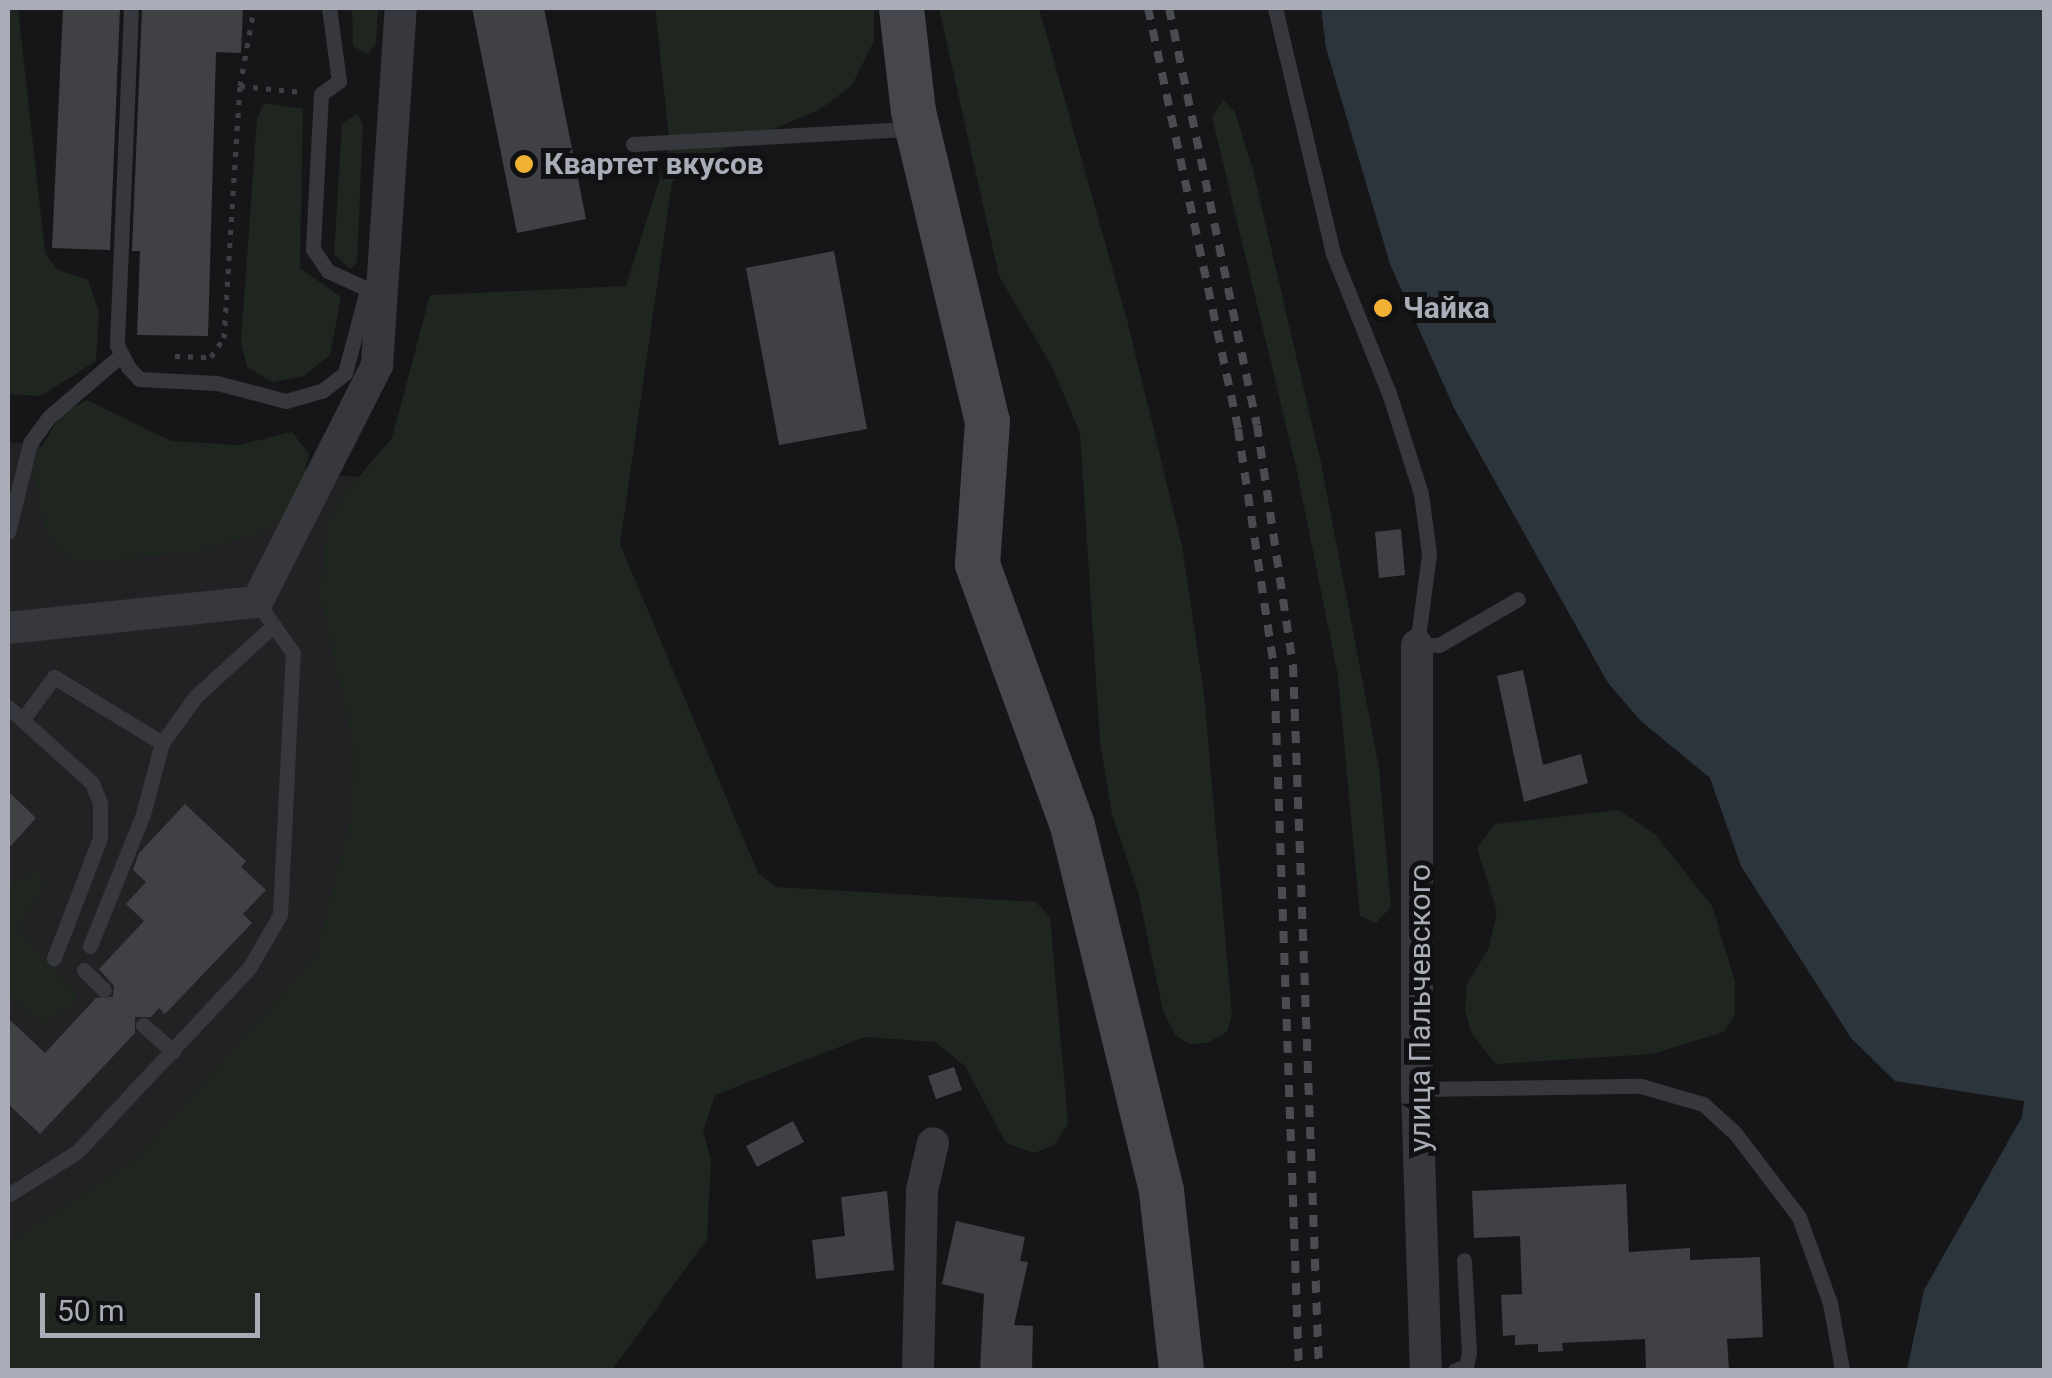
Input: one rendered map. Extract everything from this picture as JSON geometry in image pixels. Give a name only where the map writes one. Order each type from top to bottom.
[{"type":"main road","points":[[900,8],[918,128],[988,422],[977,564],[1072,825],[1160,1191],[1181,1370]]},
{"type":"street","points":[[8,628],[266,614],[367,393],[401,8]]},
{"type":"street","name":"улица Пальчевского","points":[[1417,645],[1417,1089],[1426,1370]]},
{"type":"street","points":[[918,1370],[922,1190],[932,1143]]},
{"type":"lane","points":[[131,8],[121,355],[139,378],[217,384],[286,401],[322,391],[345,373],[375,292],[328,271],[313,249],[321,94],[339,81],[329,8]]},
{"type":"lane","points":[[1275,8],[1332,254],[1421,494],[1428,554],[1417,645],[1439,644],[1518,599]]},
{"type":"lane","points":[[634,144],[918,128]]},
{"type":"lane","points":[[8,532],[30,443],[48,417],[121,355]]},
{"type":"lane","points":[[8,1195],[78,1152],[248,968],[280,915],[293,653],[266,614],[162,742],[143,814],[90,946]]},
{"type":"lane","points":[[23,720],[54,678],[162,742]]},
{"type":"lane","points":[[8,707],[92,783],[100,804],[100,838],[54,958]]},
{"type":"lane","points":[[84,970],[104,990]]},
{"type":"lane","points":[[143,1025],[173,1051]]},
{"type":"lane","points":[[1417,1089],[1641,1086],[1703,1104],[1735,1133],[1799,1216],[1830,1303],[1842,1370]]},
{"type":"lane","points":[[1455,1370],[1466,1366],[1469,1354],[1464,1260]]},
{"type":"path","points":[[121,355],[211,356],[224,338],[240,86],[254,8]]},
{"type":"path","points":[[240,86],[321,94]]},
{"type":"shaded area","points":[[8,8],[18,8],[45,253],[58,270],[88,280],[99,312],[96,361],[41,396],[8,394]]},
{"type":"shaded area","points":[[352,8],[378,8],[376,44],[367,54],[353,46]]},
{"type":"shaded area","points":[[655,8],[874,8],[874,41],[852,85],[819,110],[689,164],[672,182],[620,544],[758,873],[777,887],[1036,902],[1050,917],[1068,1124],[1054,1145],[1034,1153],[1006,1143],[965,1066],[935,1042],[865,1037],[715,1095],[703,1131],[711,1160],[707,1239],[612,1370],[8,1370],[8,1243],[137,1158],[315,957],[352,813],[354,749],[320,595],[327,527],[344,494],[392,438],[430,295],[626,286],[670,146]]},
{"type":"shaded area","points":[[939,8],[1039,8],[1128,324],[1182,546],[1204,694],[1232,1015],[1227,1032],[1207,1043],[1189,1044],[1175,1035],[1163,1011],[1138,891],[1112,814],[1100,742],[1080,433],[1052,367],[999,276]]},
{"type":"shaded area","points":[[1321,8],[2044,8],[2044,1370],[1907,1370],[1924,1290],[2022,1117],[2024,1101],[1895,1081],[1851,1038],[1741,866],[1710,778],[1641,721],[1608,683],[1454,408],[1390,264],[1326,48]]},
{"type":"shaded area","points":[[1223,100],[1235,112],[1253,170],[1321,463],[1379,768],[1391,907],[1376,923],[1360,916],[1338,676],[1296,467],[1212,117]]},
{"type":"shaded area","points":[[264,103],[303,109],[300,268],[341,297],[330,355],[304,376],[272,382],[247,367],[241,341],[257,119]]},
{"type":"shaded area","points":[[357,113],[363,124],[357,262],[350,269],[334,254],[342,124]]},
{"type":"shaded area","points":[[87,400],[171,441],[238,445],[292,432],[309,454],[305,472],[283,517],[258,534],[195,552],[82,563],[60,553],[46,532],[33,474],[37,454],[62,413]]},
{"type":"shaded area","points":[[8,442],[550,496],[592,762],[8,1347]]},
{"type":"shaded area","points":[[1619,810],[1655,834],[1712,906],[1735,981],[1735,1015],[1724,1032],[1652,1054],[1496,1064],[1471,1033],[1465,1010],[1467,984],[1489,948],[1497,912],[1477,848],[1495,824]]},
{"type":"shaded area","points":[[39,868],[46,883],[17,929],[77,995],[73,1005],[43,1024],[8,994],[8,887]]},
{"type":"building","points":[[63,8],[120,8],[110,250],[52,248]]},
{"type":"building","points":[[142,8],[243,8],[241,53],[216,52],[208,336],[137,335],[140,251],[132,251]]},
{"type":"building","points":[[472,8],[544,8],[586,219],[517,233]]},
{"type":"building","points":[[834,251],[867,429],[779,445],[746,268]]},
{"type":"building","points":[[1401,529],[1405,575],[1379,578],[1375,532]]},
{"type":"building","points":[[1523,670],[1543,765],[1581,754],[1588,783],[1524,802],[1497,676]]},
{"type":"building","points":[[8,791],[36,818],[8,849]]},
{"type":"building","points":[[185,804],[246,861],[241,867],[266,890],[243,914],[252,923],[165,1014],[159,1008],[151,1017],[135,1017],[135,1033],[40,1134],[8,1104],[8,1018],[45,1053],[96,998],[113,997],[114,986],[99,969],[144,921],[126,904],[146,882],[133,870],[139,853]]},
{"type":"building","points":[[954,1067],[962,1090],[936,1099],[928,1076]]},
{"type":"building","points":[[793,1121],[804,1142],[757,1167],[746,1146]]},
{"type":"building","points":[[1626,1184],[1629,1252],[1690,1248],[1690,1260],[1760,1257],[1763,1337],[1727,1339],[1729,1370],[1646,1370],[1645,1339],[1562,1343],[1563,1351],[1538,1352],[1538,1344],[1515,1345],[1515,1335],[1503,1336],[1501,1295],[1522,1294],[1520,1236],[1474,1238],[1472,1191]]},
{"type":"building","points":[[887,1191],[894,1270],[816,1279],[812,1240],[845,1236],[841,1197]]},
{"type":"building","points":[[956,1221],[1025,1237],[1020,1261],[1028,1262],[1014,1325],[1033,1326],[1032,1370],[980,1370],[984,1294],[942,1284]]},
{"type":"railway","points":[[1148,8],[1238,429],[1274,667],[1299,1370]]},
{"type":"railway","points":[[1169,8],[1257,425],[1293,665],[1319,1370]]},
{"type":"place","name":"Квартет вкусов","points":[[524,164]]},
{"type":"place","name":"Чайка","points":[[1383,308]]}]
